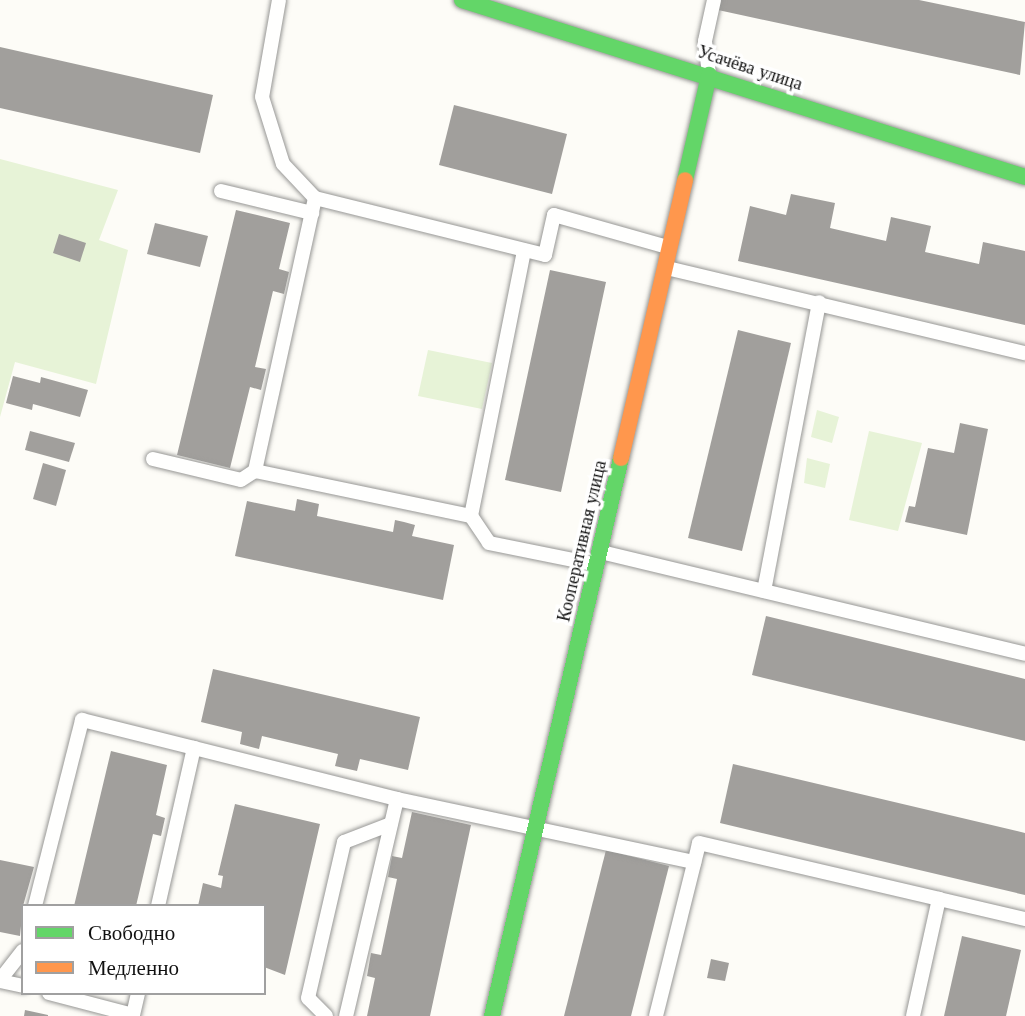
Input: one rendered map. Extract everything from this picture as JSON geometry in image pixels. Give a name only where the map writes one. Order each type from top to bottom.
[{"type":"street","name":"Усачёва улица","points":[[462,0],[709,75],[1025,177]]},
{"type":"street","name":"Кооперативная улица","points":[[492,1016],[709,75]]},
{"type":"lane","points":[[255,471],[314,205],[283,164],[262,97],[279,0]]},
{"type":"lane","points":[[519,18],[524,0]]},
{"type":"lane","points":[[709,75],[705,41],[714,0]]},
{"type":"lane","points":[[221,191],[314,205],[545,255],[554,215],[670,248]]},
{"type":"lane","points":[[471,516],[524,250]]},
{"type":"lane","points":[[666,268],[819,302],[1025,353]]},
{"type":"lane","points":[[764,591],[819,302]]},
{"type":"lane","points":[[153,459],[241,480],[255,471],[471,516],[489,543],[598,558],[764,591],[1025,654]]},
{"type":"lane","points":[[36,904],[82,720],[397,799],[536,825],[694,862]]},
{"type":"lane","points":[[158,904],[194,748]]},
{"type":"lane","points":[[346,1016],[397,799]]},
{"type":"lane","points":[[326,1016],[308,999],[344,842],[391,824]]},
{"type":"lane","points":[[656,1016],[699,843],[1025,919]]},
{"type":"lane","points":[[913,1016],[939,899]]},
{"type":"lane","points":[[21,954],[0,980],[21,985]]},
{"type":"lane","points":[[57,995],[133,1015],[138,995]]},
{"type":"green space","points":[[0,159],[118,190],[99,240],[128,250],[96,384],[15,362],[0,417]]},
{"type":"green space","points":[[428,350],[492,363],[482,409],[418,396]]},
{"type":"green space","points":[[817,410],[839,417],[832,443],[811,437]]},
{"type":"green space","points":[[869,431],[922,443],[898,531],[849,520]]},
{"type":"green space","points":[[807,458],[830,464],[825,488],[804,483]]},
{"type":"building","points":[[720,0],[919,0],[1025,22],[1020,75],[718,10]]},
{"type":"building","points":[[0,47],[213,95],[200,153],[0,108]]},
{"type":"building","points":[[454,105],[567,134],[552,194],[439,165]]},
{"type":"building","points":[[791,194],[835,203],[830,228],[886,241],[891,217],[931,226],[925,252],[979,264],[983,242],[1025,251],[1025,325],[738,261],[750,206],[786,215]]},
{"type":"building","points":[[236,210],[290,223],[279,269],[289,272],[284,294],[273,291],[255,367],[266,369],[261,390],[250,387],[230,468],[177,455]]},
{"type":"building","points":[[155,223],[208,236],[200,267],[147,254]]},
{"type":"building","points":[[59,234],[86,243],[80,262],[53,253]]},
{"type":"building","points":[[550,270],[606,282],[561,492],[505,480]]},
{"type":"building","points":[[738,330],[791,343],[742,551],[688,538]]},
{"type":"building","points":[[13,376],[40,383],[41,377],[88,390],[80,417],[33,404],[32,410],[6,403]]},
{"type":"building","points":[[960,423],[988,429],[967,535],[905,522],[909,506],[915,507],[928,448],[954,453]]},
{"type":"building","points":[[30,431],[75,443],[69,462],[25,450]]},
{"type":"building","points":[[43,463],[66,470],[56,506],[33,499]]},
{"type":"building","points":[[297,499],[319,504],[317,516],[393,532],[395,520],[415,525],[412,536],[454,545],[443,600],[235,556],[247,501],[295,511]]},
{"type":"building","points":[[766,616],[1025,679],[1025,741],[752,675]]},
{"type":"building","points":[[213,669],[420,717],[408,770],[360,759],[357,771],[335,766],[338,754],[262,736],[259,749],[240,744],[242,732],[201,722]]},
{"type":"building","points":[[111,751],[167,765],[156,815],[165,818],[161,836],[153,834],[136,904],[74,904]]},
{"type":"building","points":[[733,764],[1025,833],[1025,895],[720,823]]},
{"type":"building","points":[[235,804],[320,824],[285,975],[266,968],[266,904],[198,904],[203,883],[221,888],[223,876],[218,875]]},
{"type":"building","points":[[412,812],[471,825],[430,1016],[367,1016],[375,978],[367,976],[371,953],[381,955],[397,879],[388,877],[392,856],[402,858]]},
{"type":"building","points":[[606,850],[669,866],[631,1016],[564,1016]]},
{"type":"building","points":[[0,860],[34,867],[24,904],[21,904],[20,936],[0,932]]},
{"type":"building","points":[[962,936],[1021,950],[1006,1016],[944,1016]]},
{"type":"building","points":[[711,959],[729,963],[725,981],[707,978]]},
{"type":"building","points":[[25,1010],[48,1015],[48,1016],[24,1016]]},
{"type":"traffic: fast","points":[[462,0],[1025,177]]},
{"type":"traffic: fast","points":[[685,180],[709,75]]},
{"type":"traffic: fast","points":[[492,1016],[621,458]]},
{"type":"traffic: slow","points":[[621,458],[685,180]]}]
